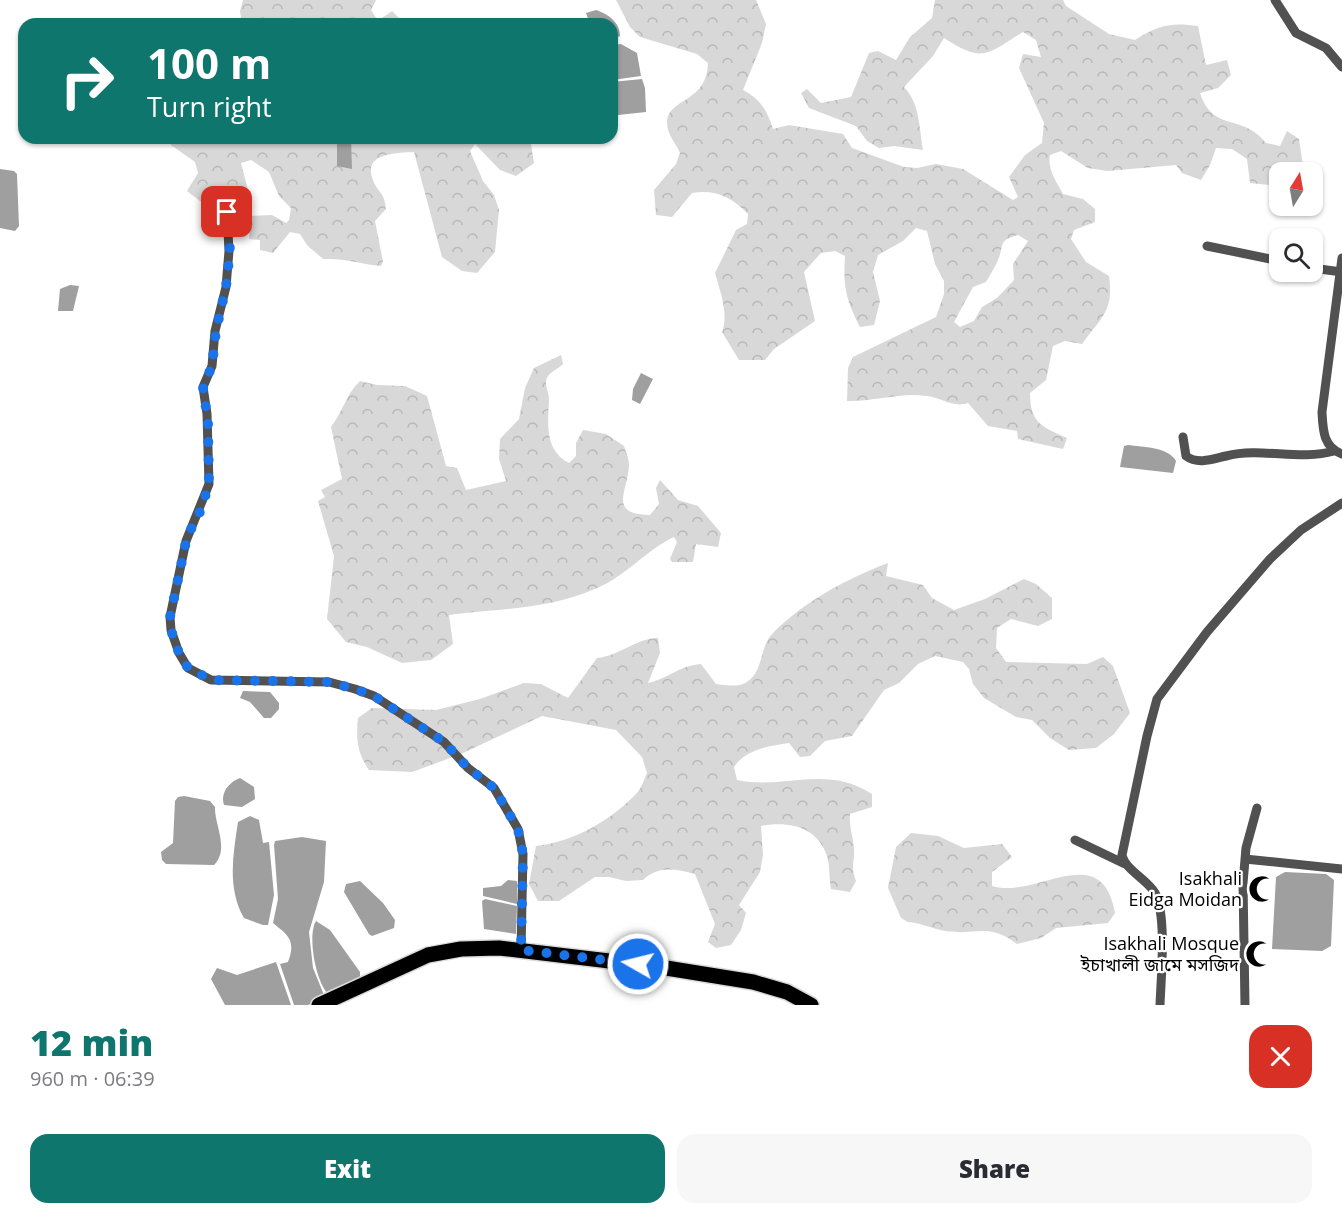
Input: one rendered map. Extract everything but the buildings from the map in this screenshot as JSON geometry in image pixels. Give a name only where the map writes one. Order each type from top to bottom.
[{"type":"main road","points":[[319,1005],[428,955],[461,949],[521,950],[753,982],[787,992],[811,1005]]},
{"type":"street","points":[[1281,3],[1287,22],[1296,33],[1326,48],[1342,67]]},
{"type":"street","points":[[227,212],[230,251],[226,287],[216,331],[212,366],[203,387],[208,423],[209,484],[201,510],[187,537],[170,617],[171,630],[179,653],[188,668],[211,680],[329,682],[347,686],[374,696],[444,742],[468,768],[494,788],[518,829],[523,854],[521,950]]},
{"type":"street","points":[[1207,246],[1269,259]]},
{"type":"street","points":[[1183,437],[1185,456],[1201,461],[1246,452],[1321,455],[1338,453],[1323,432],[1322,412],[1342,258]]},
{"type":"street","points":[[1323,270],[1340,272]]},
{"type":"street","points":[[1125,864],[1122,855],[1157,699],[1206,632],[1270,559],[1301,530],[1342,503]]},
{"type":"street","points":[[1245,1005],[1243,883],[1245,859],[1257,808]]},
{"type":"street","points":[[1075,840],[1125,864],[1150,886],[1160,905],[1160,1005]]},
{"type":"street","points":[[1245,859],[1342,868]]},
{"type":"green space","points":[[243,0],[376,0],[371,10],[376,18],[241,18],[240,11]]},
{"type":"green space","points":[[616,0],[756,0],[766,24],[762,43],[743,90],[762,106],[773,129],[789,125],[843,134],[852,148],[904,167],[917,168],[936,164],[963,169],[1013,200],[1018,197],[1009,177],[1025,155],[1042,143],[1044,123],[1019,68],[1023,54],[1041,57],[1036,40],[1023,32],[985,53],[968,51],[944,38],[933,56],[904,87],[916,108],[923,150],[894,146],[879,148],[867,141],[856,126],[809,108],[801,93],[807,89],[821,103],[851,97],[869,53],[878,51],[896,60],[910,37],[932,18],[935,0],[1063,0],[1066,6],[1109,34],[1135,40],[1165,26],[1180,24],[1198,26],[1206,65],[1227,60],[1231,75],[1218,88],[1200,93],[1206,105],[1221,118],[1248,128],[1266,143],[1280,146],[1287,131],[1299,139],[1302,162],[1269,162],[1269,185],[1250,183],[1247,159],[1232,149],[1216,148],[1201,180],[1182,173],[1176,165],[1107,171],[1088,168],[1061,151],[1050,155],[1051,170],[1063,194],[1083,199],[1095,209],[1095,222],[1074,230],[1071,239],[1086,262],[1109,276],[1110,288],[1108,306],[1082,344],[1065,341],[1053,346],[1046,380],[1030,393],[1032,411],[1039,423],[1067,438],[1063,449],[1018,439],[1017,431],[988,426],[968,403],[957,404],[917,395],[847,401],[848,368],[853,357],[936,317],[944,294],[944,281],[935,264],[927,231],[916,228],[903,241],[878,255],[873,272],[880,301],[874,325],[860,327],[851,309],[845,285],[845,256],[835,251],[821,253],[804,272],[815,321],[774,349],[765,360],[739,360],[722,332],[725,318],[715,273],[736,230],[747,224],[748,214],[723,196],[701,192],[692,193],[672,217],[656,215],[654,190],[676,164],[680,153],[668,131],[669,114],[701,86],[706,76],[708,63],[697,54],[640,37],[630,27]],"holes":[[[1018,235],[1028,241],[1013,264],[1014,280],[997,298],[982,307],[974,321],[960,327],[954,322],[973,287],[986,282],[998,260],[1004,241]]]},
{"type":"green space","points":[[392,11],[399,18],[382,18]]},
{"type":"green space","points":[[475,144],[470,151],[483,181],[494,195],[499,210],[495,252],[477,273],[462,271],[442,257],[414,152],[383,156],[372,164],[373,180],[384,198],[386,209],[375,221],[383,262],[381,266],[323,259],[307,245],[300,234],[290,232],[273,253],[260,250],[260,240],[249,239],[251,216],[272,215],[286,223],[289,220],[291,208],[279,196],[269,172],[251,160],[241,163],[249,194],[243,204],[211,204],[200,201],[187,191],[198,173],[195,162],[171,145]]},
{"type":"green space","points":[[475,144],[531,144],[534,163],[516,176],[500,170]]},
{"type":"green space","points":[[561,355],[563,364],[549,374],[546,382],[549,399],[549,435],[555,451],[569,463],[576,456],[576,443],[583,430],[606,434],[624,446],[627,455],[629,465],[623,500],[628,511],[650,515],[659,504],[656,488],[660,480],[678,500],[698,506],[721,533],[718,547],[696,544],[693,562],[672,562],[670,559],[677,542],[674,537],[607,583],[578,595],[560,601],[524,607],[449,615],[453,644],[431,660],[402,663],[367,647],[346,642],[327,619],[334,556],[318,501],[325,497],[321,490],[342,479],[331,427],[356,386],[360,381],[377,385],[405,386],[427,396],[446,466],[457,468],[466,490],[506,481],[499,459],[500,439],[519,419],[525,388],[534,368]]},
{"type":"green space","points":[[888,563],[886,576],[923,585],[932,598],[954,610],[985,599],[1024,579],[1036,584],[1052,598],[1052,619],[1038,626],[1011,619],[997,628],[996,648],[1006,662],[1087,664],[1103,657],[1113,666],[1130,713],[1114,734],[1096,748],[1069,750],[1050,738],[1032,720],[1016,717],[984,698],[973,684],[969,669],[963,662],[935,656],[918,664],[899,683],[884,690],[852,736],[825,741],[810,756],[800,757],[789,743],[751,752],[734,767],[737,780],[772,782],[822,779],[838,781],[855,785],[872,794],[872,807],[850,814],[854,848],[853,871],[856,881],[850,892],[831,889],[827,856],[816,838],[809,832],[791,825],[761,826],[763,855],[760,872],[739,905],[746,913],[741,930],[731,945],[716,948],[708,942],[715,924],[695,874],[688,872],[661,870],[643,880],[626,881],[595,877],[559,901],[538,901],[529,884],[536,846],[564,840],[590,829],[626,804],[638,792],[642,784],[647,773],[642,757],[616,730],[542,716],[461,754],[412,772],[369,770],[362,757],[357,739],[358,718],[372,708],[436,710],[480,699],[524,683],[541,684],[568,698],[597,658],[650,639],[658,638],[660,653],[648,683],[686,667],[701,664],[716,684],[733,686],[743,684],[755,674],[768,639],[785,621],[827,592]]},
{"type":"green space","points":[[911,833],[938,836],[964,848],[1002,844],[1012,857],[992,872],[992,886],[1009,888],[1065,876],[1082,875],[1096,879],[1108,891],[1115,913],[1108,923],[1056,928],[1041,938],[1017,944],[998,933],[945,931],[908,922],[901,918],[888,888],[896,847]]},
{"type":"shaded area","points":[[596,10],[611,18],[588,18],[586,13]]},
{"type":"shaded area","points":[[618,44],[637,53],[641,76],[618,79]]},
{"type":"shaded area","points":[[642,79],[645,88],[646,112],[618,115],[618,81]]},
{"type":"shaded area","points":[[337,144],[351,144],[352,169],[337,166]]},
{"type":"shaded area","points":[[0,169],[14,171],[17,174],[19,226],[15,231],[0,228]]},
{"type":"shaded area","points":[[70,285],[79,286],[73,311],[58,311],[60,289]]},
{"type":"shaded area","points":[[641,373],[653,379],[640,404],[632,400],[633,389]]},
{"type":"shaded area","points":[[1124,446],[1161,450],[1173,456],[1176,461],[1173,473],[1120,467]]},
{"type":"shaded area","points":[[243,691],[270,692],[279,703],[279,709],[271,718],[264,718],[250,702],[240,698]]},
{"type":"shaded area","points":[[240,778],[254,787],[255,799],[242,807],[224,805],[223,796],[226,788]]},
{"type":"shaded area","points":[[178,797],[210,801],[215,807],[221,852],[214,865],[166,864],[162,860],[161,852],[173,843],[175,801]]},
{"type":"shaded area","points":[[250,816],[259,820],[263,843],[269,842],[274,895],[268,925],[244,918],[233,883],[234,847],[238,822]]},
{"type":"shaded area","points":[[302,837],[326,841],[324,882],[309,932],[313,968],[324,998],[308,1005],[294,1005],[280,964],[288,962],[291,942],[286,934],[273,923],[278,899],[274,845],[275,841]]},
{"type":"shaded area","points":[[1285,872],[1326,874],[1334,880],[1331,946],[1322,951],[1272,949],[1276,877]]},
{"type":"shaded area","points":[[508,880],[517,881],[517,904],[483,896],[483,888],[501,886]]},
{"type":"shaded area","points":[[360,881],[383,903],[395,920],[394,928],[372,936],[369,934],[344,892],[346,884]]},
{"type":"shaded area","points":[[485,899],[517,906],[516,934],[484,929],[482,901]]},
{"type":"shaded area","points":[[316,921],[330,930],[360,972],[360,978],[329,995],[320,980],[314,959],[312,937]]},
{"type":"shaded area","points":[[276,962],[291,1005],[225,1005],[211,979],[217,968],[237,975]]},
{"type":"place","name":"Isakhali Eidga Moidan","points":[[1262,889]]},
{"type":"place","name":"Isakhali Mosque ইচাখালী জামে মসজিদ","points":[[1259,954]]},
{"type":"route","points":[[227,212],[230,251],[226,287],[216,331],[212,366],[203,387],[208,423],[209,484],[201,510],[187,537],[170,617],[172,635],[181,658],[188,668],[211,680],[338,683],[374,696],[444,742],[468,768],[494,788],[513,816],[518,829],[523,844],[521,950],[638,964]]}]
